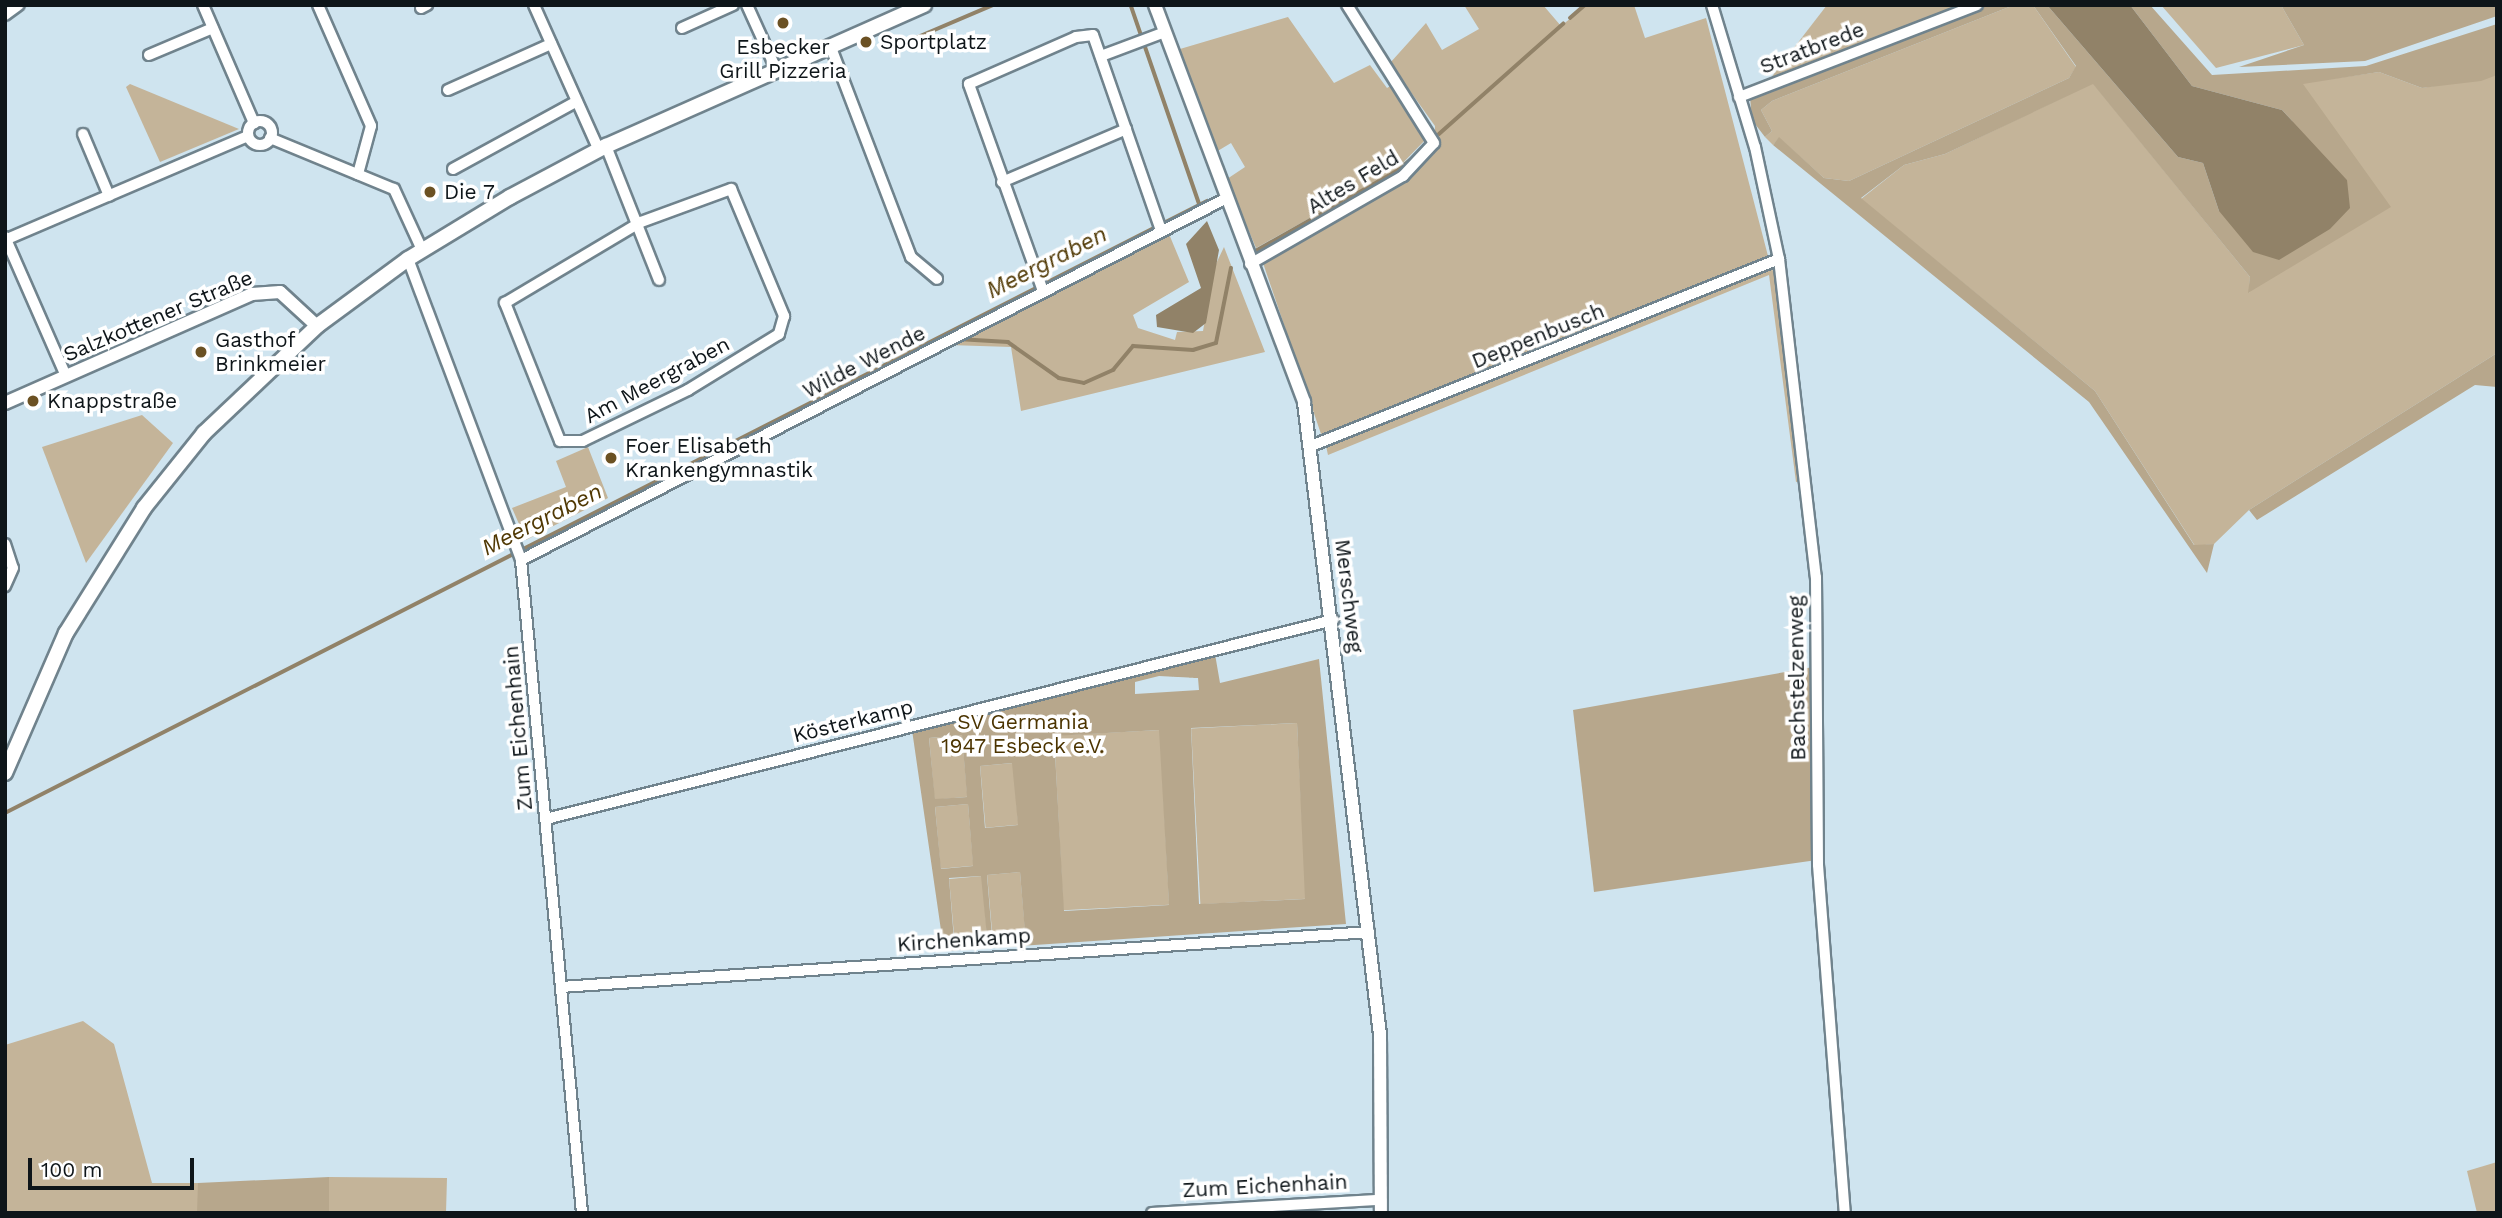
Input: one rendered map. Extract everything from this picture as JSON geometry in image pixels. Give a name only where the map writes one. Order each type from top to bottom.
[{"type":"main road","points":[[5,774],[66,633],[144,509],[204,433],[317,326],[422,250],[603,148],[924,5]]},
{"type":"street","points":[[5,15],[19,5]]},
{"type":"street","points":[[66,376],[6,239],[248,136],[254,123],[203,5]]},
{"type":"street","points":[[318,5],[371,126],[358,174]]},
{"type":"street","points":[[534,5],[577,101],[641,222],[659,280]]},
{"type":"street","points":[[682,27],[733,5]]},
{"type":"street","points":[[747,5],[776,69]]},
{"type":"street","name":"Altes Feld","points":[[1250,264],[1403,176],[1434,143],[1347,5]]},
{"type":"street","name":"Bachstelzenweg","points":[[1712,5],[1755,147],[1779,259],[1816,577],[1818,865],[1845,1213]]},
{"type":"street","name":"Stratbrede","points":[[1740,97],[1977,5]]},
{"type":"street","name":"Merschweg","points":[[1155,7],[1225,200],[1304,402],[1333,620],[1380,1035],[1381,1206]]},
{"type":"street","points":[[149,55],[213,28]]},
{"type":"street","points":[[1101,56],[1165,32]]},
{"type":"street","points":[[1042,291],[969,84],[1086,33],[1101,56],[1161,230]]},
{"type":"street","points":[[448,90],[551,44]]},
{"type":"street","points":[[831,46],[911,257],[937,279]]},
{"type":"street","points":[[453,169],[577,101]]},
{"type":"street","points":[[254,123],[268,125],[270,138]]},
{"type":"street","points":[[1002,182],[1126,129]]},
{"type":"street","points":[[83,134],[109,196]]},
{"type":"street","points":[[248,136],[260,145],[270,138]]},
{"type":"street","points":[[270,138],[394,189],[422,250]]},
{"type":"street","name":"Am Meergraben","points":[[731,189],[784,325],[688,390],[583,441],[560,441],[505,303],[641,222],[731,189]]},
{"type":"street","name":"Wilde Wende","points":[[521,560],[1161,230],[1225,200]]},
{"type":"street","name":"Zum Eichenhain","points":[[408,259],[521,560],[582,1213]]},
{"type":"street","name":"Deppenbusch","points":[[1311,446],[1779,259]]},
{"type":"street","name":"Salzkottener Straße","points":[[5,403],[268,290],[301,305],[317,326]]},
{"type":"street","points":[[5,544],[13,568],[5,586]]},
{"type":"street","name":"Kösterkamp","points":[[546,819],[1333,620]]},
{"type":"street","name":"Kirchenkamp","points":[[561,987],[1368,932]]},
{"type":"street","name":"Zum Eichenhain","points":[[1152,1213],[1381,1206]]},
{"type":"shaded area","points":[[1464,5],[1543,5],[1561,26],[1587,5],[1634,5],[1645,38],[1706,18],[1768,256],[1425,399],[1321,434],[1262,260],[1408,177],[1434,154],[1435,126],[1390,63],[1426,23],[1442,50],[1479,29]]},
{"type":"shaded area","points":[[1827,5],[1962,5],[1770,79]]},
{"type":"shaded area","points":[[2014,5],[2033,5],[2076,67],[2069,78],[1849,181],[1824,178],[1779,138],[1773,145],[1765,137],[1772,131],[1761,110],[1772,101]]},
{"type":"shaded area","points":[[2047,5],[2130,5],[2192,86],[2282,110],[2347,180],[2350,208],[2330,229],[2279,260],[2253,252],[2219,211],[2203,163],[2178,157]]},
{"type":"shaded area","points":[[2161,5],[2281,5],[2304,45],[2216,68]]},
{"type":"shaded area","points":[[1288,17],[1334,83],[1370,65],[1387,88],[1395,83],[1429,136],[1396,170],[1256,248],[1227,179],[1245,167],[1231,143],[1216,152],[1180,49]]},
{"type":"shaded area","points":[[2379,72],[2422,88],[2497,75],[2497,353],[2249,510],[2214,544],[2195,546],[2095,391],[1861,199],[1904,165],[1945,154],[2093,83],[2250,277],[2249,293],[2302,83]]},
{"type":"shaded area","points":[[130,84],[239,129],[160,162],[126,87]]},
{"type":"shaded area","points":[[1207,221],[1219,250],[1206,323],[1193,333],[1157,327],[1156,315],[1201,288],[1186,244]]},
{"type":"shaded area","points":[[1169,234],[1189,282],[1133,315],[1138,328],[1175,340],[1177,332],[1203,331],[1214,268],[1224,247],[1265,352],[1021,411],[1011,347],[949,345]]},
{"type":"shaded area","points":[[1771,269],[1777,274],[1802,481],[1796,482],[1769,275],[1328,455],[1326,446]]},
{"type":"shaded area","points":[[142,415],[173,443],[86,563],[42,447]]},
{"type":"shaded area","points":[[588,447],[608,498],[526,540],[512,508],[566,487],[556,461]]},
{"type":"shaded area","points":[[1297,723],[1306,899],[1200,904],[1191,729]]},
{"type":"shaded area","points":[[1160,730],[1169,905],[1063,910],[1054,736]]},
{"type":"shaded area","points":[[962,735],[967,797],[935,800],[929,738]]},
{"type":"shaded area","points":[[1013,763],[1018,825],[986,828],[980,766]]},
{"type":"shaded area","points":[[968,804],[973,866],[941,869],[935,807]]},
{"type":"shaded area","points":[[1020,872],[1025,934],[993,937],[987,875]]},
{"type":"shaded area","points":[[982,876],[987,937],[954,940],[949,879]]},
{"type":"shaded area","points":[[83,1021],[114,1044],[152,1183],[198,1183],[198,1190],[329,1183],[329,1177],[447,1178],[446,1213],[5,1213],[5,1045]]},
{"type":"shaded area","points":[[2497,1162],[2497,1213],[2477,1213],[2467,1171]]},
{"type":"green space","points":[[1987,5],[2014,5],[1772,101],[1761,110],[1772,131],[1765,137],[1752,120],[1750,97]]},
{"type":"green space","points":[[2033,5],[2047,5],[2178,157],[2203,163],[2219,211],[2347,180],[2282,110],[2192,86],[2130,5],[2150,5],[2212,75],[2366,66],[2497,24],[2497,75],[2481,81],[2422,88],[2379,72],[2303,84],[2391,207],[2248,293],[2250,277],[2093,84],[1945,154],[1904,165],[1861,198],[2095,391],[2194,545],[2214,544],[2207,573],[2089,402],[1773,145],[1779,137],[1824,178],[1849,181],[2069,78],[2076,66]]},
{"type":"green space","points":[[2281,5],[2497,5],[2497,16],[2365,61],[2239,67],[2304,45]]},
{"type":"green space","points":[[2497,353],[2497,387],[2475,385],[2257,520],[2249,510]]},
{"type":"green space","name":"SV Germania 1947 Esbeck e.V.","points":[[1215,654],[1220,683],[1319,659],[1346,924],[944,951],[912,730]],"holes":[[[1159,676],[1198,678],[1199,690],[1135,694],[1135,682]],[[1297,723],[1305,899],[1199,904],[1191,728]],[[1159,730],[1169,905],[1064,911],[1054,736]],[[962,735],[967,797],[935,799],[929,738]],[[1012,763],[1018,825],[985,828],[980,766]],[[968,804],[973,866],[941,869],[935,807]],[[1020,872],[1025,933],[992,936],[987,875]],[[981,876],[987,937],[954,940],[949,878]]]},
{"type":"green space","points":[[1813,667],[1817,860],[1594,892],[1573,710]]},
{"type":"green space","points":[[329,1177],[329,1213],[197,1213],[198,1183]]},
{"type":"waterway","points":[[911,40],[993,5]]},
{"type":"waterway","points":[[1131,5],[1200,205]]},
{"type":"waterway","points":[[1570,18],[1585,5]]},
{"type":"waterway","points":[[1439,134],[1563,24]]},
{"type":"waterway","points":[[1252,253],[1397,171],[1422,150]]},
{"type":"waterway","name":"Meergraben","points":[[5,813],[1207,201]]},
{"type":"waterway","points":[[958,339],[1008,342],[1059,378],[1084,383],[1113,370],[1133,346],[1193,350],[1216,343],[1231,268]]},
{"type":"place","name":"Esbecker Grill Pizzeria","points":[[783,23]]},
{"type":"place","name":"Sportplatz","points":[[866,42]]},
{"type":"place","name":"Die 7","points":[[430,192]]},
{"type":"place","name":"Gasthof Brinkmeier","points":[[201,352]]},
{"type":"place","name":"Knappstraße","points":[[33,401]]},
{"type":"place","name":"Foer Elisabeth Krankengymnastik","points":[[611,458]]}]
